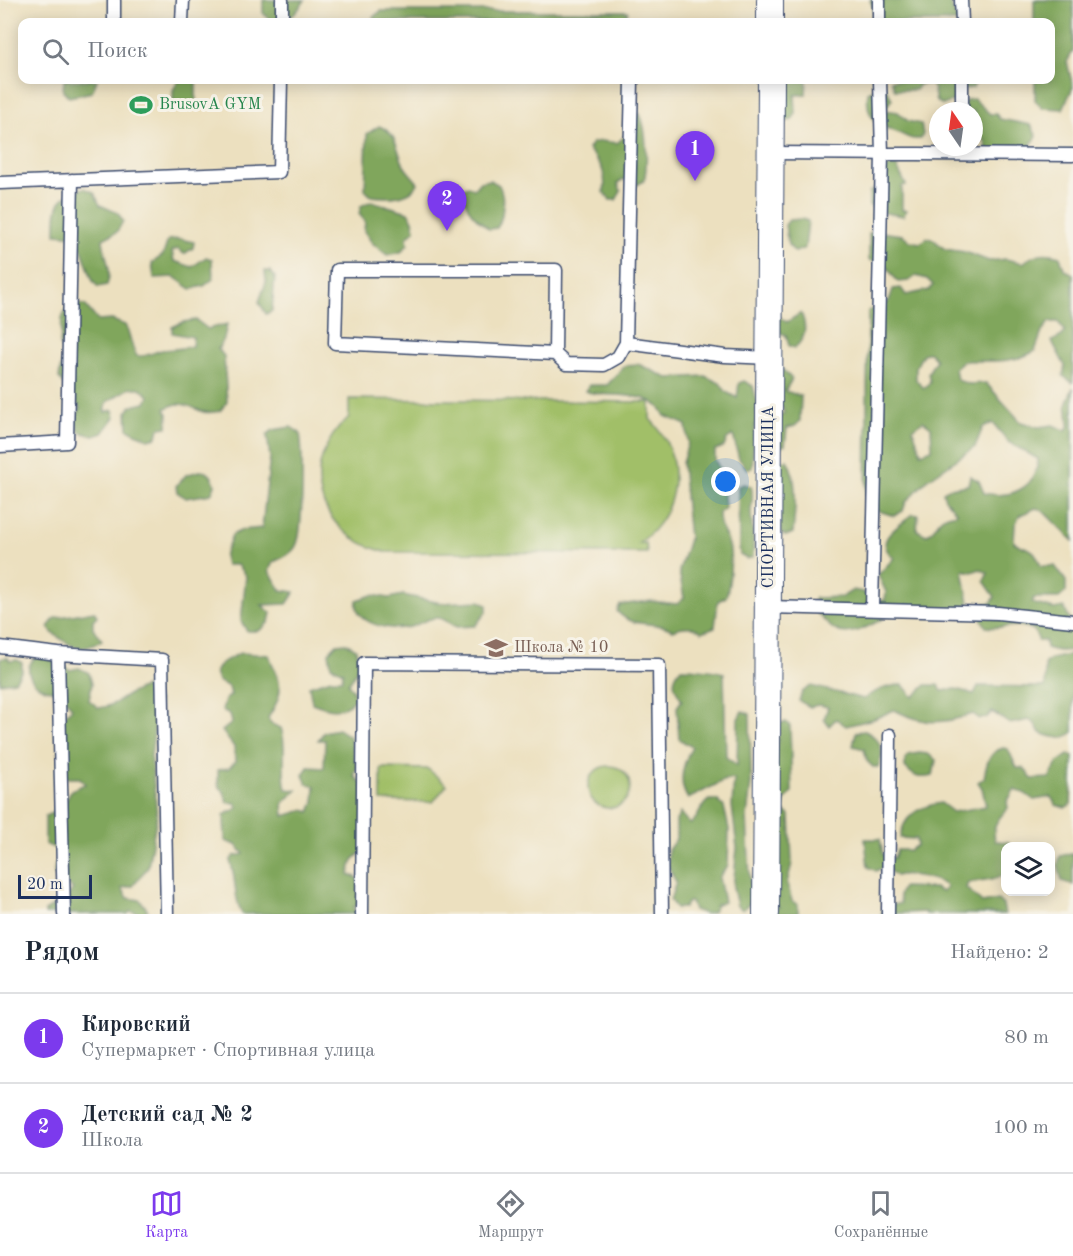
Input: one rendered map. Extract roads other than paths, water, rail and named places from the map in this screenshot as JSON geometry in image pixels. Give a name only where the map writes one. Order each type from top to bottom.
[{"type":"street","points":[[770,0],[770,18]]},
{"type":"street","name":"СПОРТИВНАЯ УЛИЦА","points":[[766,914],[771,84]]},
{"type":"lane","points":[[114,0],[114,18]]},
{"type":"lane","points":[[182,18],[183,0]]},
{"type":"lane","points":[[282,0],[282,18]]},
{"type":"lane","points":[[879,0],[879,18]]},
{"type":"lane","points":[[962,0],[962,18]]},
{"type":"lane","points":[[0,183],[279,172],[281,84]]},
{"type":"lane","points":[[555,354],[556,270],[336,270],[335,343],[555,354],[566,364],[604,364],[618,357],[626,343],[632,84]]},
{"type":"lane","points":[[872,609],[882,153],[880,84]]},
{"type":"lane","points":[[962,84],[962,102]]},
{"type":"lane","points":[[771,153],[929,152]]},
{"type":"lane","points":[[983,152],[1073,155]]},
{"type":"lane","points":[[0,446],[67,442],[72,180]]},
{"type":"lane","points":[[626,343],[725,356],[770,358]]},
{"type":"lane","points":[[768,607],[998,613],[1073,621]]},
{"type":"lane","points":[[0,647],[58,654],[162,660],[167,914]]},
{"type":"lane","points":[[58,654],[64,914]]},
{"type":"lane","points":[[362,914],[364,663],[659,665],[662,914]]},
{"type":"lane","points":[[888,914],[890,735]]},
{"type":"place","name":"BrusovA GYM","points":[[141,105]]},
{"type":"place","name":"Кировский","points":[[695,181]]},
{"type":"place","name":"Детский сад № 2","points":[[447,231]]},
{"type":"place","name":"Школа № 10","points":[[496,648]]}]
